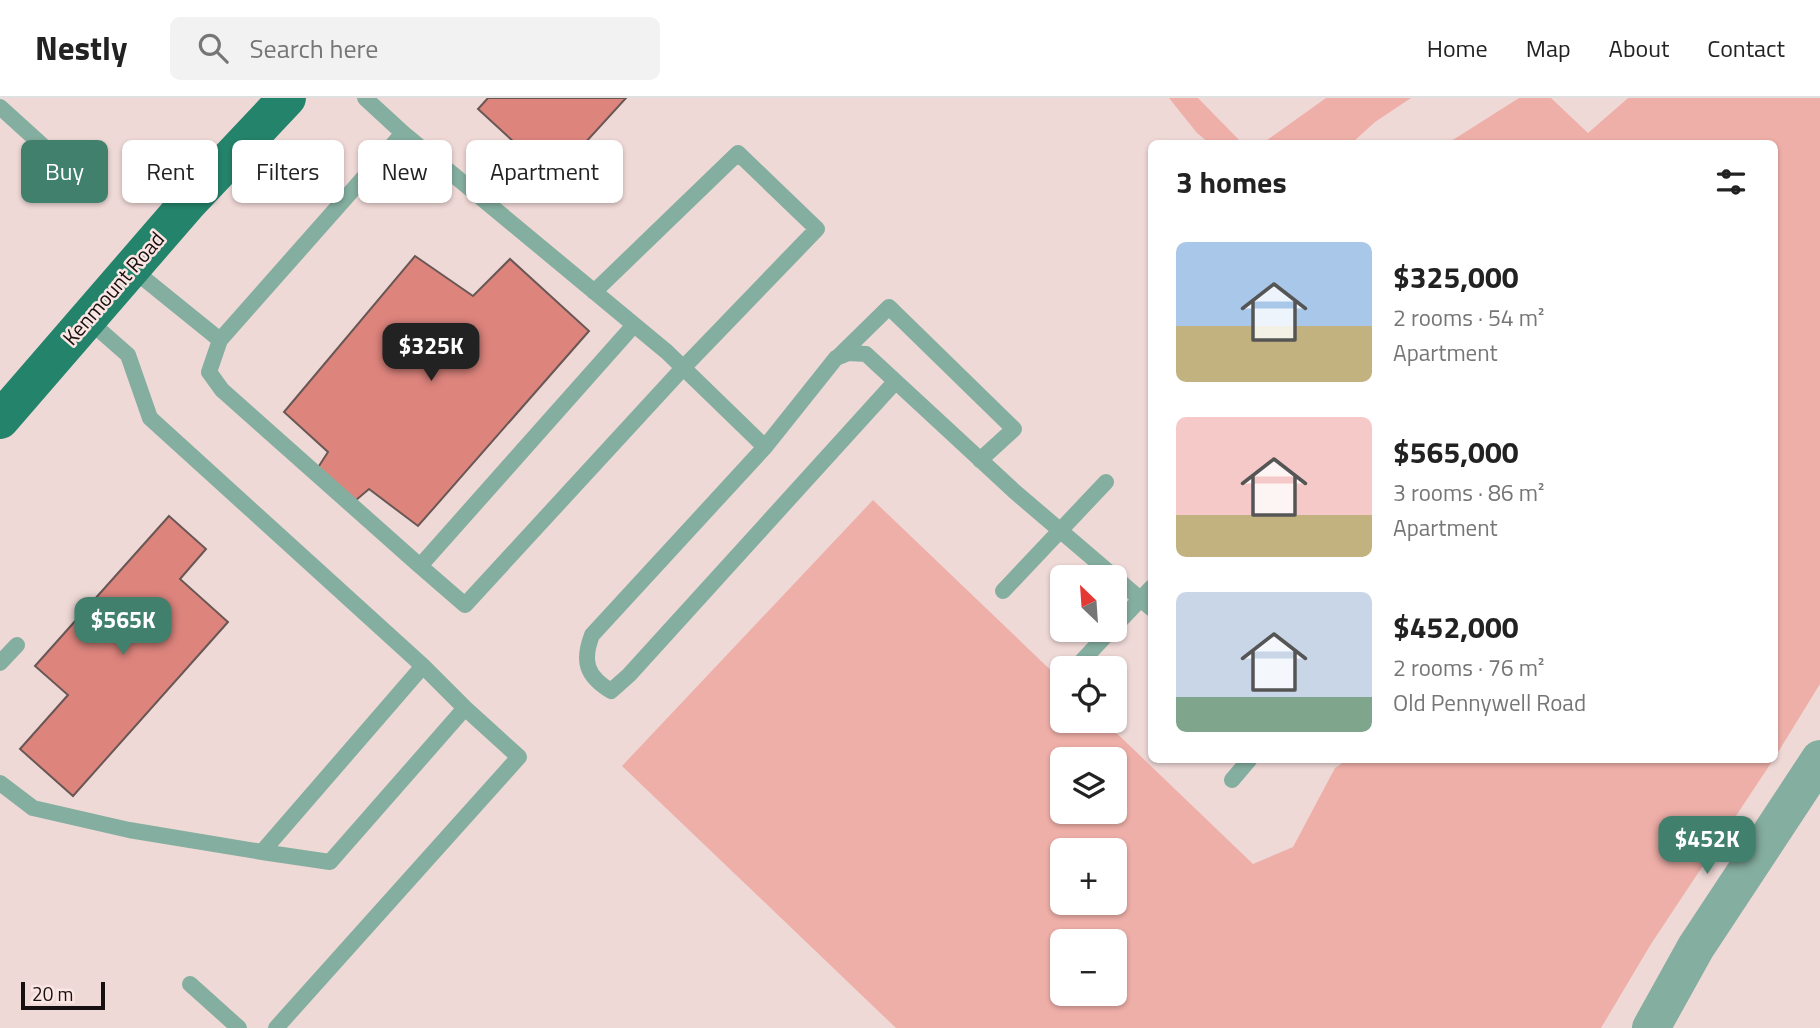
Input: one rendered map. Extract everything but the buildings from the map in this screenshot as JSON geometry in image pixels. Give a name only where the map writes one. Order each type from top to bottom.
[{"type":"main road","name":"Kenmount Road","points":[[0,420],[187,204],[287,98]]},
{"type":"street","points":[[1651,1028],[1696,947],[1820,759]]},
{"type":"lane","points":[[365,98],[402,133],[634,325],[765,447]]},
{"type":"lane","points":[[0,107],[36,140]]},
{"type":"lane","points":[[402,133],[220,340],[209,372],[222,390],[465,605],[683,368],[817,229],[738,153],[594,292]]},
{"type":"lane","points":[[131,268],[220,340]]},
{"type":"lane","points":[[895,382],[629,675],[611,691],[597,682],[587,665],[586,651],[592,635],[765,447],[836,358],[889,307],[1014,429],[981,460]]},
{"type":"lane","points":[[87,319],[128,355],[150,418],[519,757],[276,1028]]},
{"type":"lane","points":[[420,566],[634,325]]},
{"type":"lane","points":[[836,358],[848,353],[866,354],[1060,530],[1148,599],[1127,616]]},
{"type":"lane","points":[[1003,591],[1106,482]]},
{"type":"lane","points":[[1087,656],[1100,642]]},
{"type":"lane","points":[[0,663],[17,645]]},
{"type":"lane","points":[[262,852],[423,666]]},
{"type":"lane","points":[[0,783],[33,808],[129,830],[330,862],[465,708]]},
{"type":"lane","points":[[1232,780],[1247,763]]},
{"type":"lane","points":[[190,984],[239,1028]]},
{"type":"shaded area","points":[[1169,98],[1198,98],[1239,140],[1205,140]]},
{"type":"shaded area","points":[[1326,98],[1411,98],[1375,122],[1355,140],[1267,140]]},
{"type":"shaded area","points":[[1519,98],[1551,98],[1588,133],[1628,98],[1820,98],[1820,684],[1778,752],[1778,140],[1453,140]]},
{"type":"shaded area","points":[[873,500],[1050,670],[1050,733],[1117,733],[1253,864],[1293,847],[1335,768],[1342,763],[1771,763],[1651,944],[1601,1028],[896,1028],[622,766]]}]
